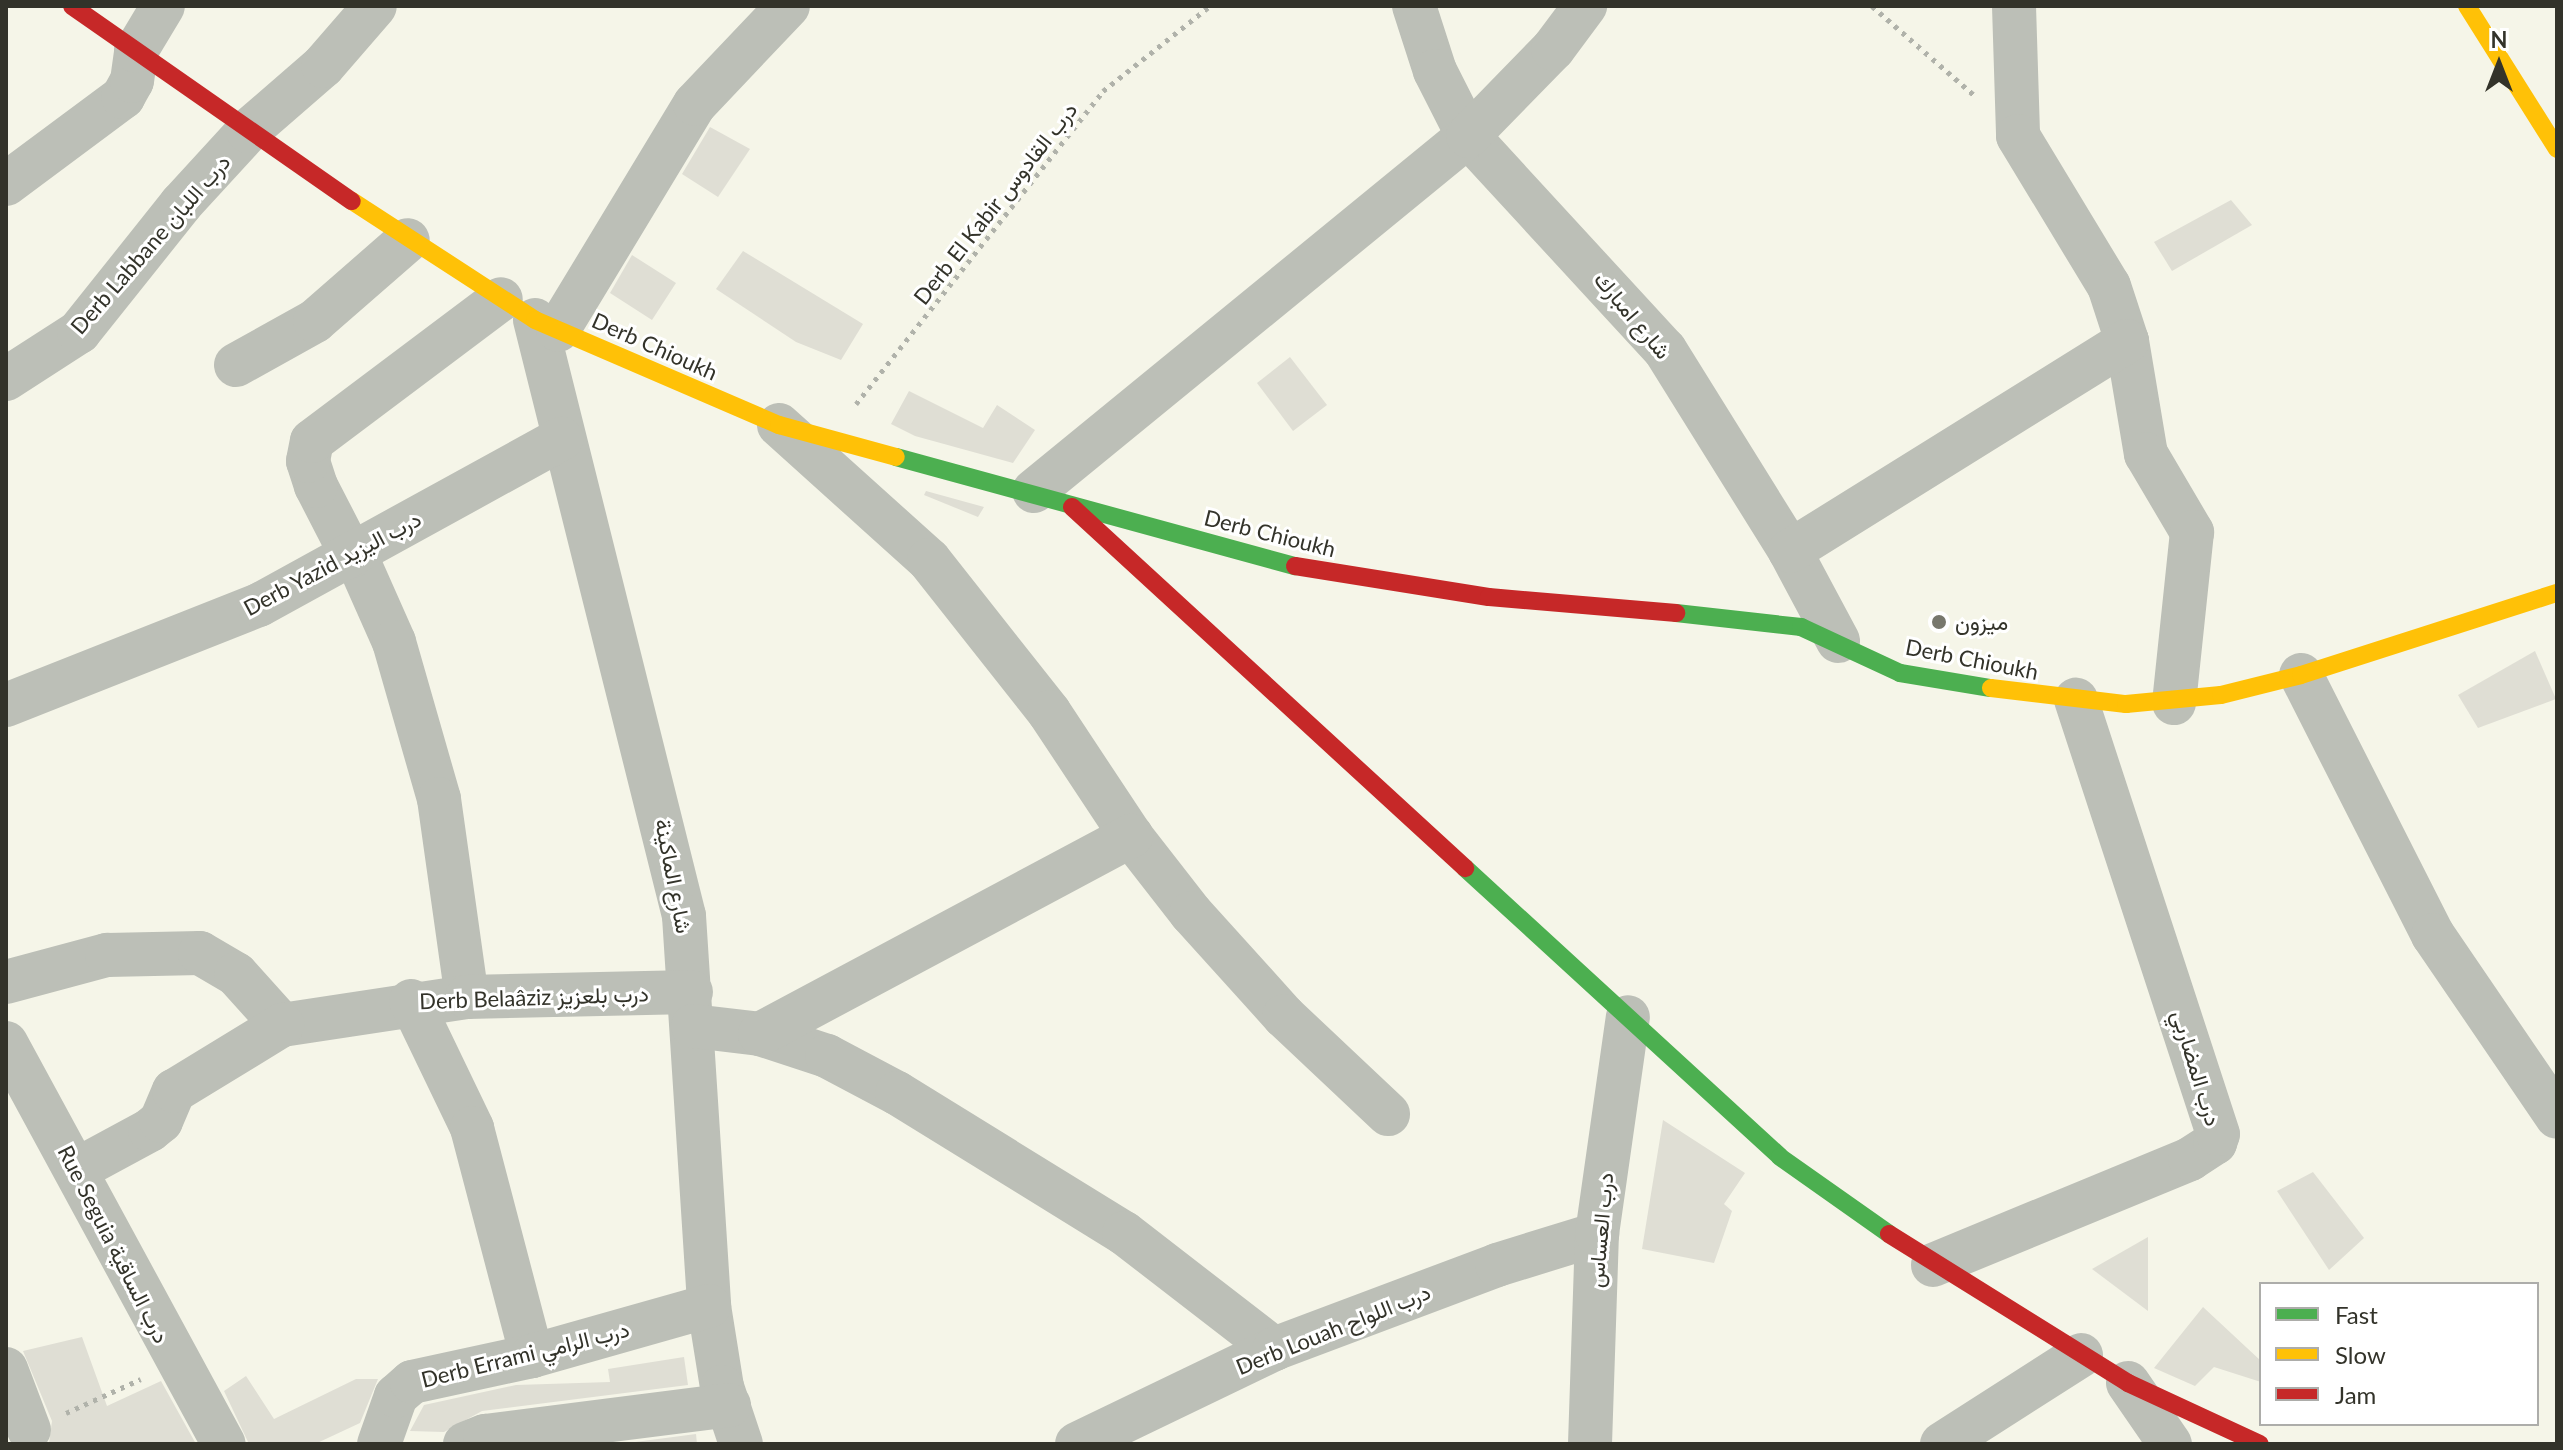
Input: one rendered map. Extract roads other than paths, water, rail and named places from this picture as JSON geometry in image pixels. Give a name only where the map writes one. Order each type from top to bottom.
[{"type":"street","name":"Derb Chioukh","points":[[72,6],[408,240],[531,316],[779,425],[827,441],[1049,495],[1222,547],[1362,580],[1590,608],[1774,622],[1838,641],[1900,673],[2001,693],[2076,700],[2174,703],[2301,675],[2557,593]]},
{"type":"street","points":[[6,184],[123,97],[132,81],[136,51],[163,6]]},
{"type":"street","name":"Derb Labbane درب اللبان","points":[[6,379],[79,332],[129,265],[248,131],[323,66],[375,6]]},
{"type":"street","points":[[467,997],[439,799],[387,620],[316,486],[308,461],[312,441],[531,316],[695,104],[788,6]]},
{"type":"street","name":"شارع امبارك","points":[[1414,6],[1435,71],[1468,136],[1665,350],[1790,551],[1838,641]]},
{"type":"street","points":[[1585,6],[1553,49],[1468,136],[1049,495],[1780,1157],[1933,1265],[2081,1355],[2128,1383],[2260,1444]]},
{"type":"street","points":[[2014,6],[2018,136],[2109,286],[2127,341],[2146,454],[2192,532],[2174,703]]},
{"type":"street","points":[[2467,6],[2557,149]]},
{"type":"street","points":[[236,365],[315,321],[408,240]]},
{"type":"street","name":"شارع الماكينة","points":[[531,316],[668,838],[692,1009],[709,1306],[735,1424]]},
{"type":"street","points":[[1790,551],[2127,341]]},
{"type":"street","points":[[779,425],[929,560],[1049,712],[1131,836],[1234,962],[1388,1114]]},
{"type":"street","name":"Derb Yazid درب اليزيد","points":[[6,705],[259,605],[561,439]]},
{"type":"street","points":[[2301,675],[2433,935],[2557,1117]]},
{"type":"street","name":"درب المضاربي","points":[[1933,1265],[2190,1159],[2215,1143],[2218,1134],[2076,700]]},
{"type":"street","points":[[760,1034],[1131,836]]},
{"type":"street","points":[[6,982],[107,955],[200,953],[236,974],[282,1025]]},
{"type":"street","name":"Derb Belaâziz درب بلعزيز","points":[[78,1169],[150,1130],[161,1121],[174,1091],[282,1025],[411,1001],[467,997],[692,1009],[827,1056],[1006,1156],[1205,1291],[1274,1349]]},
{"type":"street","points":[[411,1001],[472,1128],[532,1356]]},
{"type":"street","name":"درب العساس","points":[[1590,1444],[1597,1234],[1628,1017]]},
{"type":"street","name":"Rue Seguia درب الساقية","points":[[6,1043],[78,1169],[175,1363],[224,1444]]},
{"type":"street","name":"Derb Louah درب اللواح","points":[[1077,1444],[1274,1349],[1497,1265],[1597,1234]]},
{"type":"street","name":"Derb Errami درب الرامي","points":[[380,1444],[396,1396],[412,1382],[532,1356],[709,1306]]},
{"type":"street","points":[[1942,1444],[2081,1355]]},
{"type":"street","points":[[6,1369],[29,1430]]},
{"type":"street","points":[[2128,1383],[2170,1444]]},
{"type":"street","points":[[465,1444],[485,1436],[735,1424]]},
{"type":"place","name":"ميزون","points":[[1939,622]]}]
